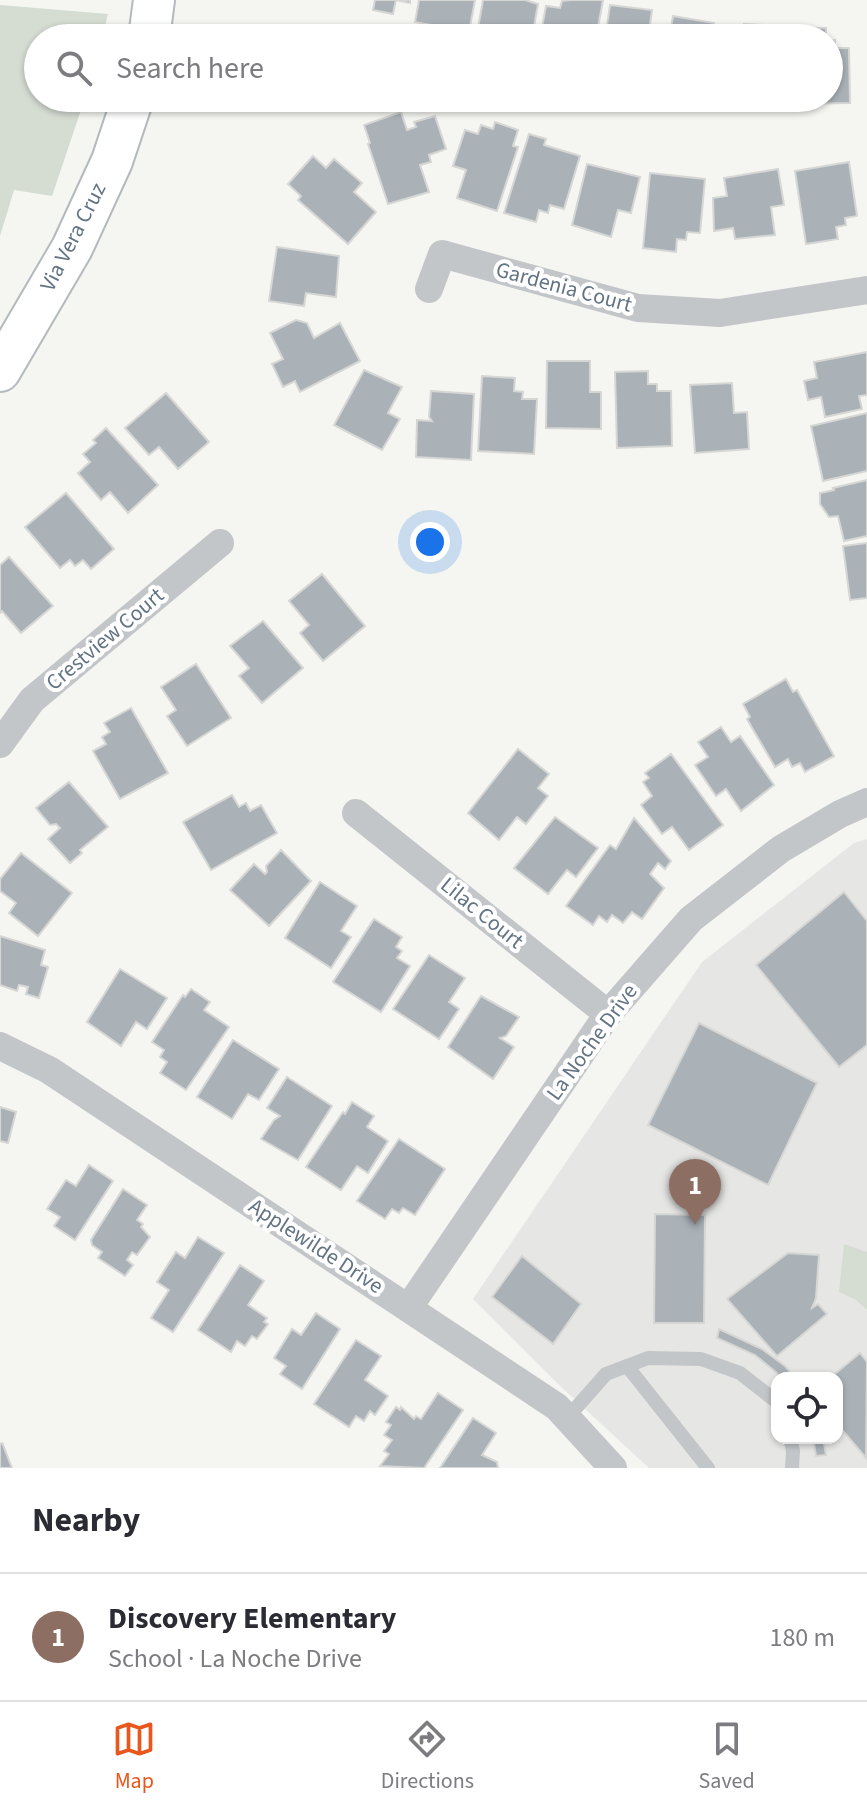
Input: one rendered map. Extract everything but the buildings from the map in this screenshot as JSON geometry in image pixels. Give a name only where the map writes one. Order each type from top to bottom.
[{"type":"street","points":[[151,24],[154,0]]},
{"type":"street","name":"Via Vera Cruz","points":[[0,371],[72,248],[112,161],[128,112]]},
{"type":"street","name":"Gardenia Court","points":[[429,289],[442,254],[638,308],[720,313],[867,290]]},
{"type":"street","name":"Crestview Court","points":[[0,744],[32,700],[220,543]]},
{"type":"street","name":"La Noche Drive","points":[[409,1307],[608,1014],[691,919],[781,849],[840,814],[867,802]]},
{"type":"street","name":"Lilac Court","points":[[356,813],[608,1014]]},
{"type":"street","name":"Applewilde Drive","points":[[0,1046],[49,1070],[557,1407],[613,1468]]},
{"type":"lane","points":[[567,1418],[606,1374],[648,1358],[701,1359],[740,1373],[771,1397]]},
{"type":"lane","points":[[627,1366],[708,1468]]},
{"type":"lane","points":[[791,1444],[792,1468]]},
{"type":"shaded area","points":[[0,5],[108,14],[106,24],[24,24],[24,112],[80,112],[52,196],[14,190],[0,236]]},
{"type":"shaded area","points":[[867,839],[867,1468],[649,1468],[558,1384],[473,1299],[702,962],[854,843]]},
{"type":"shaded area","points":[[844,1244],[867,1252],[867,1310],[856,1300],[839,1292]]},
{"type":"place","name":"Discovery Elementary","points":[[695,1225]]}]
